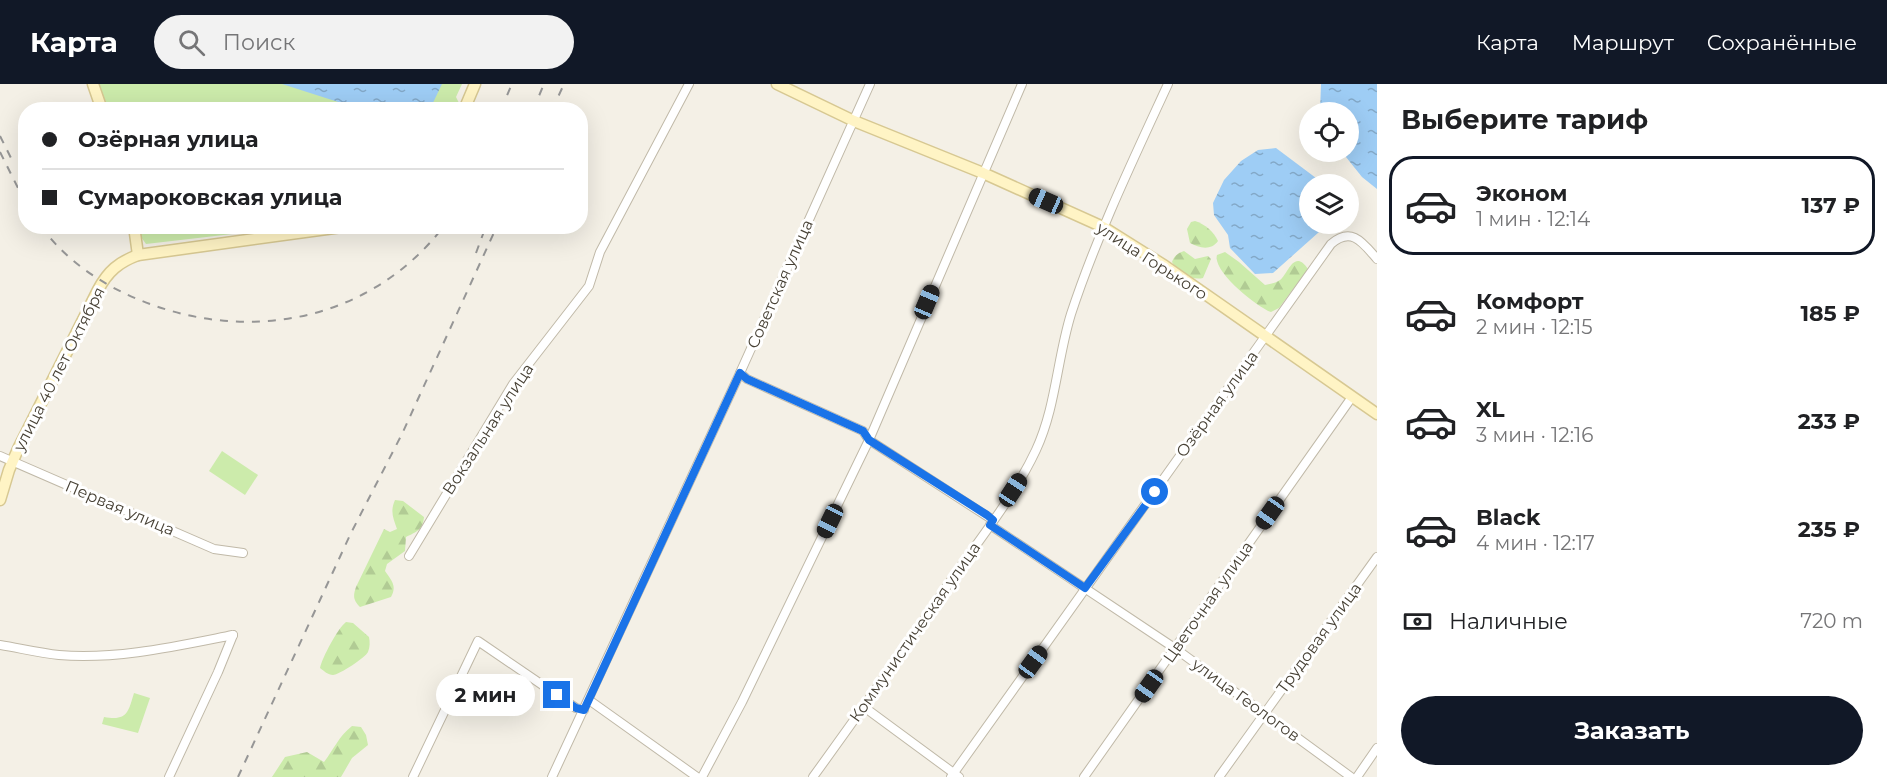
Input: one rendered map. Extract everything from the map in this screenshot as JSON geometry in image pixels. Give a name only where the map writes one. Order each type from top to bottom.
[{"type":"street","points":[[93,84],[99,102]]},
{"type":"street","points":[[467,102],[475,84]]},
{"type":"street","name":"Вокзальная улица","points":[[409,556],[513,384],[590,286],[600,252],[689,84]]},
{"type":"street","name":"улица Горького","points":[[777,84],[854,121],[983,173],[1102,227],[1165,266],[1377,414]]},
{"type":"street","name":"Советская улица","points":[[552,777],[740,373],[870,84]]},
{"type":"street","points":[[702,777],[742,702],[869,440],[1022,84]]},
{"type":"street","name":"Коммунистическая улица","points":[[813,777],[992,523],[1037,449],[1055,390],[1062,344],[1102,227],[1168,84]]},
{"type":"street","points":[[135,234],[138,255]]},
{"type":"street","name":"улица 40 лет Октября","points":[[0,500],[13,461],[103,282],[113,267],[138,255],[290,234]]},
{"type":"street","name":"Озёрная улица","points":[[955,776],[1085,588],[1318,261],[1339,238],[1351,236],[1359,240],[1377,259]]},
{"type":"street","name":"улица Геологов","points":[[740,373],[747,379],[863,431],[869,440],[1176,649],[1351,777]]},
{"type":"street","name":"Цветочная улица","points":[[1084,777],[1352,397]]},
{"type":"street","name":"Первая улица","points":[[0,456],[214,549],[243,553]]},
{"type":"street","name":"Трудовая улица","points":[[1219,777],[1377,557]]},
{"type":"street","points":[[0,645],[61,655],[113,654],[184,645],[232,635],[218,673],[169,777]]},
{"type":"street","points":[[413,777],[478,641],[576,708],[584,710]]},
{"type":"street","points":[[589,700],[697,777]]},
{"type":"street","points":[[864,707],[955,776]]},
{"type":"street","points":[[1357,777],[1377,748]]},
{"type":"green space","points":[[98,84],[462,84],[456,97],[458,102],[104,102]]},
{"type":"green space","points":[[1195,221],[1212,232],[1218,241],[1215,244],[1205,248],[1190,243],[1187,229],[1191,222]]},
{"type":"green space","points":[[140,234],[232,234],[146,244]]},
{"type":"green space","points":[[1184,251],[1195,259],[1208,256],[1211,259],[1203,278],[1190,277],[1181,272],[1172,262],[1178,254]]},
{"type":"green space","points":[[1225,252],[1265,285],[1280,280],[1295,262],[1303,263],[1308,269],[1279,308],[1271,312],[1246,296],[1221,270],[1217,262],[1217,255]]},
{"type":"green space","points":[[222,451],[258,475],[245,495],[209,471]]},
{"type":"green space","points":[[395,500],[403,501],[424,517],[422,525],[406,537],[405,551],[387,564],[385,571],[394,587],[391,597],[360,607],[354,598],[356,587],[384,529],[390,532],[397,529],[392,511]]},
{"type":"green space","points":[[346,622],[353,623],[369,637],[369,650],[363,658],[346,669],[333,675],[329,674],[320,668],[321,663]]},
{"type":"green space","points":[[134,693],[150,698],[138,733],[102,724],[104,717],[118,718],[125,714]]},
{"type":"green space","points":[[352,726],[361,727],[368,745],[352,758],[341,777],[272,777],[285,757],[307,752],[324,762],[340,738]]},
{"type":"water","points":[[282,84],[442,84],[433,102],[338,102]]},
{"type":"water","points":[[1321,84],[1377,84],[1377,189],[1362,177],[1350,162],[1359,162],[1359,102],[1320,102]]},
{"type":"water","points":[[1276,148],[1311,174],[1299,174],[1299,234],[1317,234],[1273,273],[1255,274],[1230,248],[1228,235],[1214,215],[1213,203],[1224,180],[1241,161],[1258,150]]},
{"type":"railway","points":[[536,102],[544,84]]},
{"type":"railway","points":[[556,102],[564,84]]},
{"type":"railway","points":[[504,102],[511,86]]},
{"type":"railway","points":[[0,136],[12,160]]},
{"type":"railway","points":[[0,152],[18,188]]},
{"type":"railway","points":[[47,234],[79,266],[126,294],[168,310],[212,319],[255,322],[298,317],[339,305],[377,286],[413,260],[437,234]]},
{"type":"railway","points":[[476,253],[483,234]]},
{"type":"railway","points":[[238,777],[351,533],[402,434],[493,234]]},
{"type":"route","points":[[557,695],[576,708],[584,710],[740,373],[747,379],[863,431],[869,440],[987,515],[993,520],[990,525],[1085,588],[1155,492]]}]
